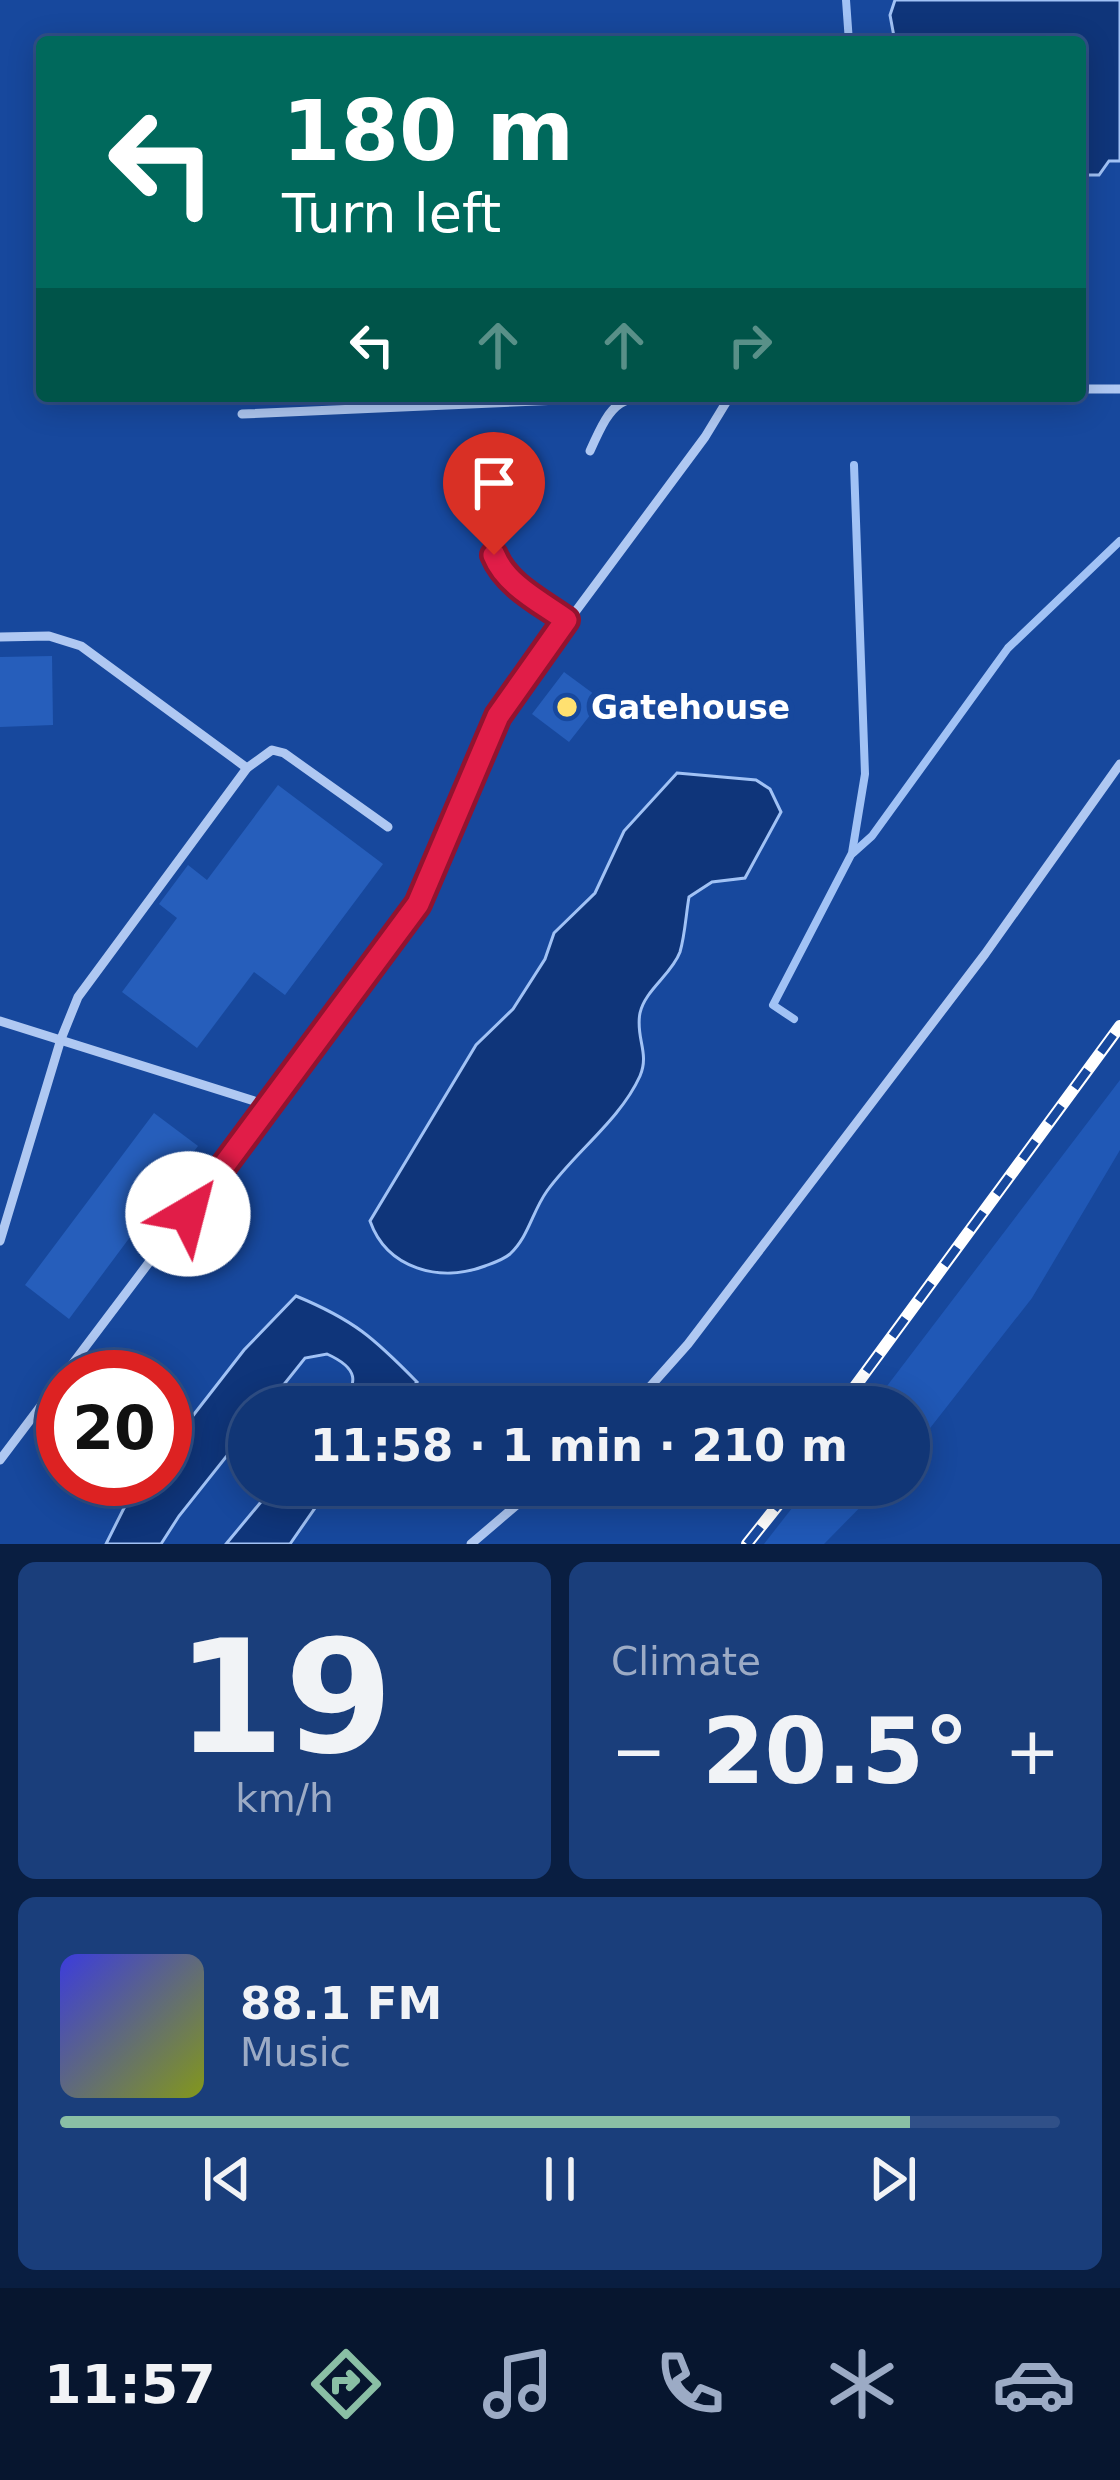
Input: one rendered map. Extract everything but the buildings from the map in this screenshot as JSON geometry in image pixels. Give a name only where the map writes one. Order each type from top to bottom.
[{"type":"lane","points":[[1086,389],[1120,389]]},
{"type":"lane","points":[[242,414],[515,402]]},
{"type":"lane","points":[[590,451],[609,412],[622,402]]},
{"type":"lane","points":[[0,1460],[418,904],[498,716],[726,402]]},
{"type":"lane","points":[[492,518],[494,555],[501,570],[566,620]]},
{"type":"lane","points":[[0,638],[49,636],[81,646],[247,769]]},
{"type":"lane","points":[[0,1241],[78,997],[247,769],[272,750],[284,753],[388,827]]},
{"type":"lane","points":[[651,1386],[688,1344],[985,954],[1120,764]]},
{"type":"lane","points":[[0,1021],[270,1106]]},
{"type":"lane","points":[[471,1544],[516,1506]]},
{"type":"shaded area","points":[[895,0],[1120,0],[1120,161],[1109,161],[1099,175],[1086,175],[1086,36],[894,36],[890,15]]},
{"type":"shaded area","points":[[677,773],[756,780],[770,789],[781,812],[745,878],[712,882],[689,897],[680,952],[640,1013],[643,1068],[631,1092],[547,1191],[522,1240],[507,1256],[450,1273],[402,1261],[389,1251],[370,1221],[476,1045],[513,1009],[545,959],[554,933],[595,893],[624,831]]},
{"type":"shaded area","points":[[1120,1080],[1120,1150],[1032,1298],[930,1428],[930,1386],[887,1386]]},
{"type":"shaded area","points":[[296,1296],[362,1332],[417,1382],[413,1386],[352,1386],[350,1370],[327,1354],[305,1358],[283,1386],[228,1386],[228,1454],[192,1500],[192,1417],[244,1350]]},
{"type":"shaded area","points":[[187,1506],[161,1544],[106,1544],[124,1508]]},
{"type":"shaded area","points":[[258,1506],[316,1506],[290,1544],[226,1544]]},
{"type":"shaded area","points":[[794,1506],[861,1506],[824,1544],[764,1544]]},
{"type":"waterway","points":[[846,0],[849,36]]},
{"type":"waterway","points":[[794,1019],[773,1005],[852,853],[865,774],[854,465]]},
{"type":"waterway","points":[[853,853],[872,836],[1008,648],[1120,541]]},
{"type":"railway","points":[[855,1386],[1120,1026]]},
{"type":"railway","points":[[747,1544],[777,1506]]},
{"type":"place","name":"Gatehouse","points":[[567,707]]},
{"type":"route","points":[[188,1214],[408,920],[426,889],[498,716],[566,620],[515,583],[494,555]]}]
